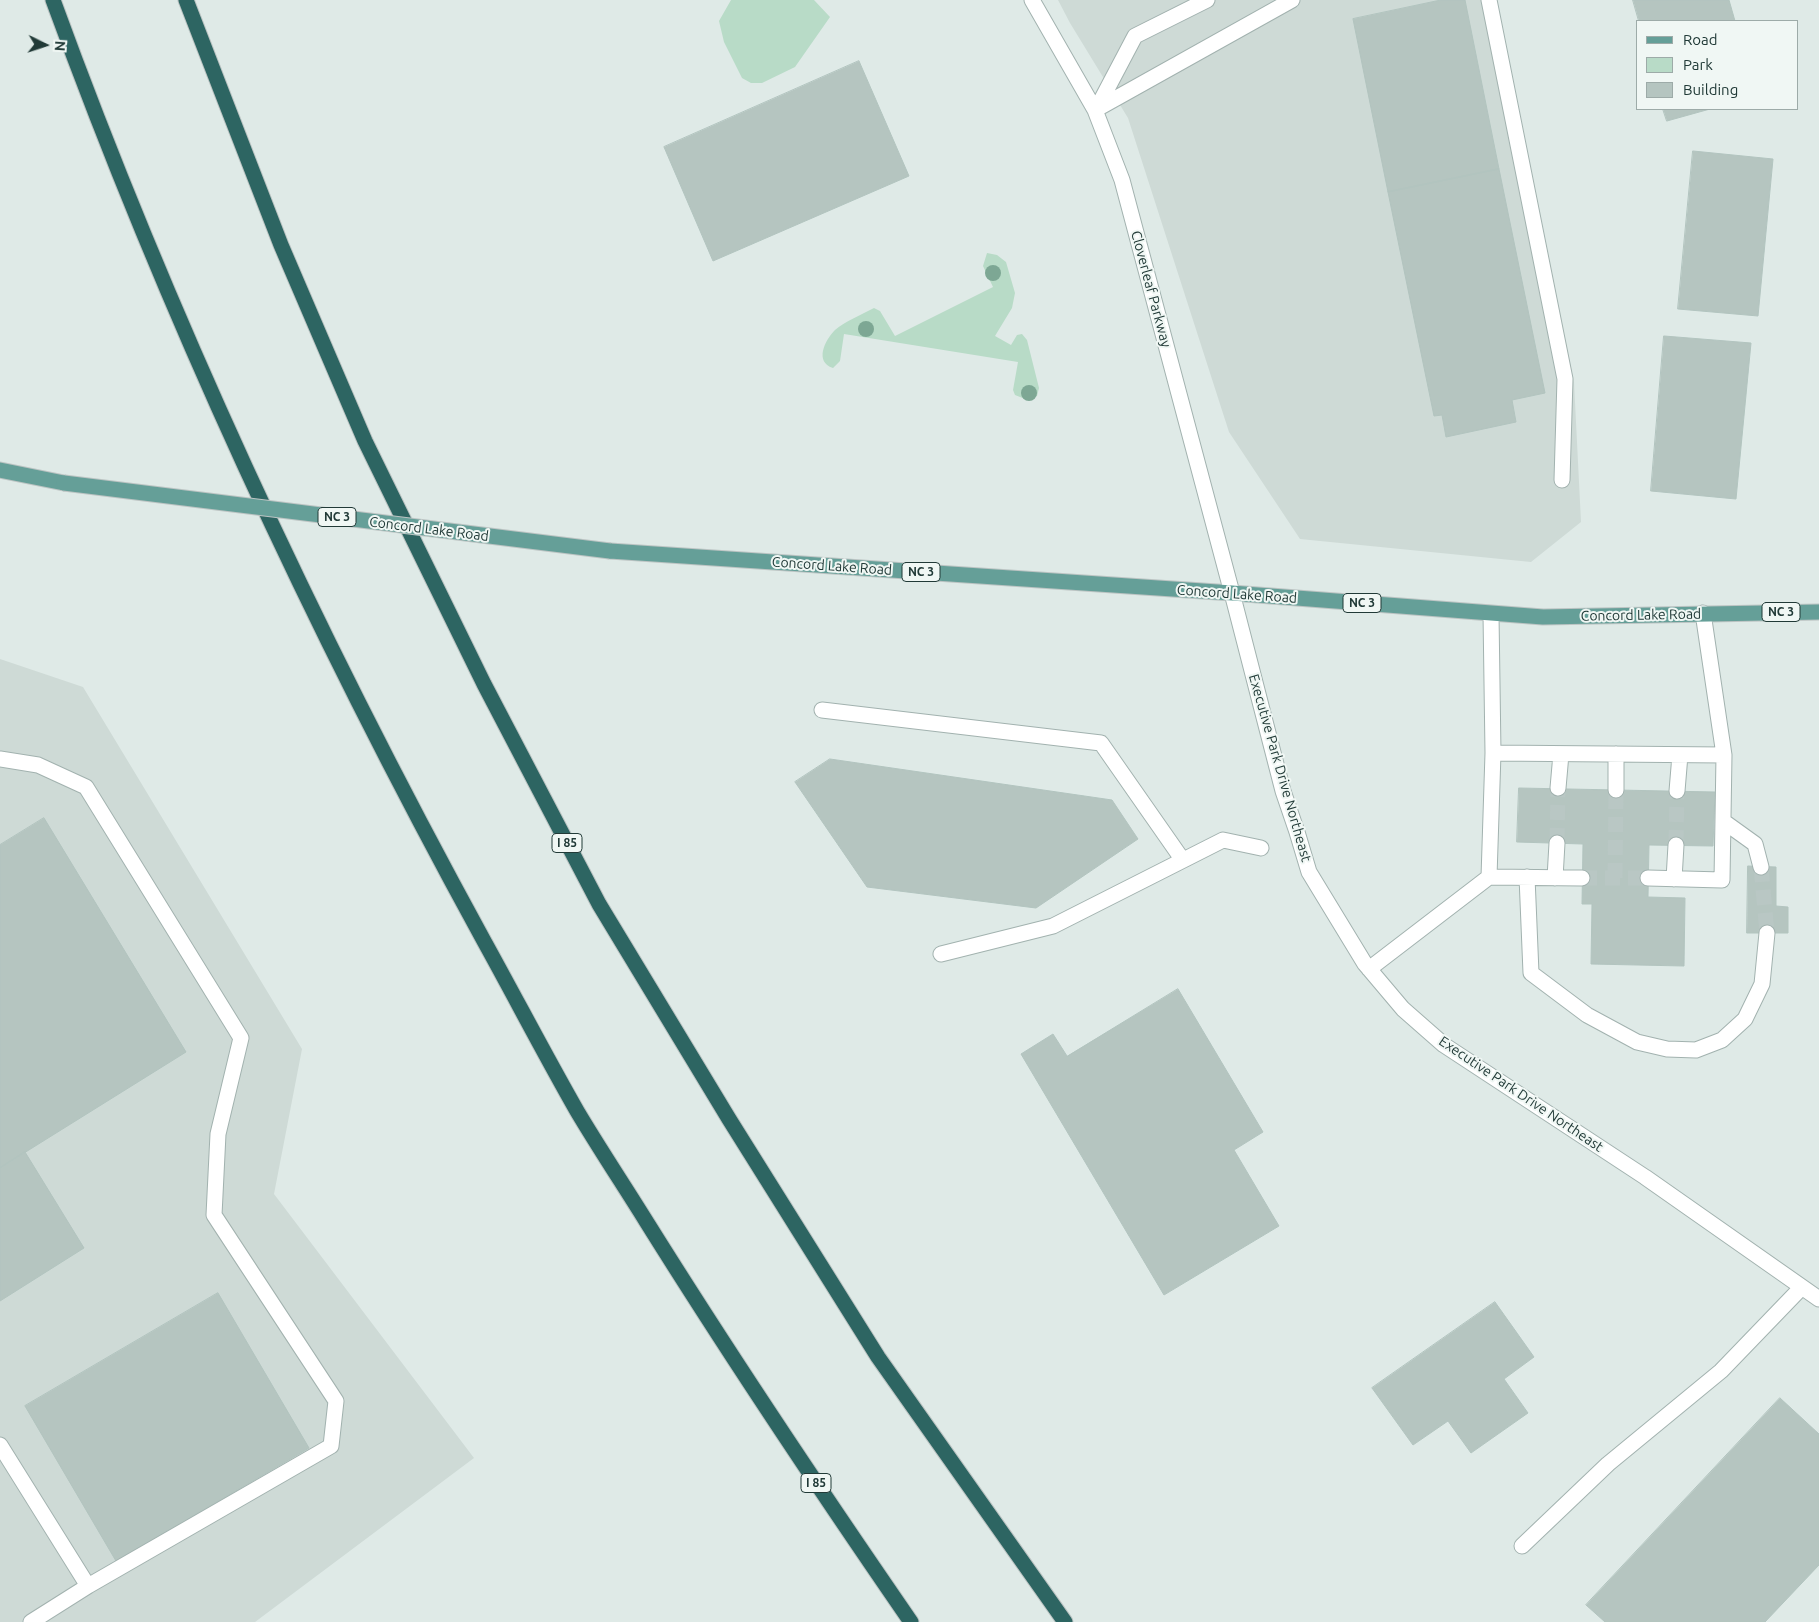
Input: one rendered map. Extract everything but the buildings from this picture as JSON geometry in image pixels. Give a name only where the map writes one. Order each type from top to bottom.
[{"type":"highway","name":"I 85","points":[[53,0],[156,264],[226,423],[347,683],[437,855],[577,1112],[722,1342],[911,1622]]},
{"type":"highway","name":"I 85","points":[[186,0],[281,245],[366,442],[484,684],[599,904],[729,1120],[878,1358],[1065,1622]]},
{"type":"main road","name":"Concord Lake Road","points":[[0,470],[64,483],[610,551],[1232,593],[1543,617],[1819,612]]},
{"type":"street","name":"Cloverleaf Parkway","points":[[1032,0],[1096,110],[1122,180],[1232,593]]},
{"type":"street","points":[[1096,110],[1135,36],[1207,0]]},
{"type":"street","points":[[1096,110],[1292,0]]},
{"type":"street","points":[[1489,0],[1564,379],[1562,480]]},
{"type":"street","name":"Executive Park Drive Northeast","points":[[1232,593],[1283,790],[1309,872],[1370,969],[1403,1009],[1444,1045],[1645,1177],[1819,1299]]},
{"type":"street","points":[[1489,877],[1493,753],[1491,614]]},
{"type":"street","points":[[1648,878],[1722,880],[1724,755],[1703,614]]},
{"type":"street","points":[[822,710],[1101,743],[1182,859]]},
{"type":"street","points":[[1493,753],[1724,755]]},
{"type":"street","points":[[1558,788],[1561,754]]},
{"type":"street","points":[[1616,754],[1616,790]]},
{"type":"street","points":[[1677,791],[1680,755]]},
{"type":"street","points":[[0,758],[38,765],[86,788],[241,1038],[218,1134],[214,1215],[336,1401],[331,1446],[88,1586],[31,1622]]},
{"type":"street","points":[[1723,821],[1755,844],[1761,867]]},
{"type":"street","points":[[941,954],[1053,926],[1182,859],[1223,840],[1261,848]]},
{"type":"street","points":[[1555,878],[1557,843]]},
{"type":"street","points":[[1674,879],[1676,846]]},
{"type":"street","points":[[1370,969],[1489,877],[1582,878]]},
{"type":"street","points":[[1527,877],[1531,973],[1587,1015],[1637,1042],[1667,1049],[1696,1050],[1722,1040],[1745,1019],[1762,984],[1767,933]]},
{"type":"street","points":[[1522,1546],[1608,1464],[1721,1371],[1802,1287]]},
{"type":"street","points":[[0,1445],[88,1586]]},
{"type":"shaded area","points":[[1058,0],[1493,0],[1574,382],[1581,522],[1531,562],[1300,539],[1229,432],[1128,118]]},
{"type":"shaded area","points":[[0,659],[83,687],[302,1049],[274,1194],[474,1458],[255,1622],[0,1622]]},
{"type":"green space","points":[[731,0],[814,0],[830,17],[795,67],[762,83],[751,83],[742,78],[724,42],[719,21]]},
{"type":"green space","points":[[987,253],[997,255],[1006,262],[1015,293],[1012,308],[995,336],[1011,345],[1017,335],[1022,334],[1027,340],[1039,388],[1037,396],[1025,399],[1015,395],[1013,390],[1018,362],[844,334],[840,361],[833,368],[824,361],[823,350],[835,330],[874,308],[880,311],[895,336],[993,287],[983,266]]},
{"type":"tunnel","points":[[1557,843],[1558,788]]},
{"type":"tunnel","points":[[1615,878],[1616,790]]},
{"type":"tunnel","points":[[1676,845],[1677,791]]},
{"type":"tunnel","points":[[1761,867],[1767,933]]},
{"type":"tunnel","points":[[1582,878],[1648,878]]}]
